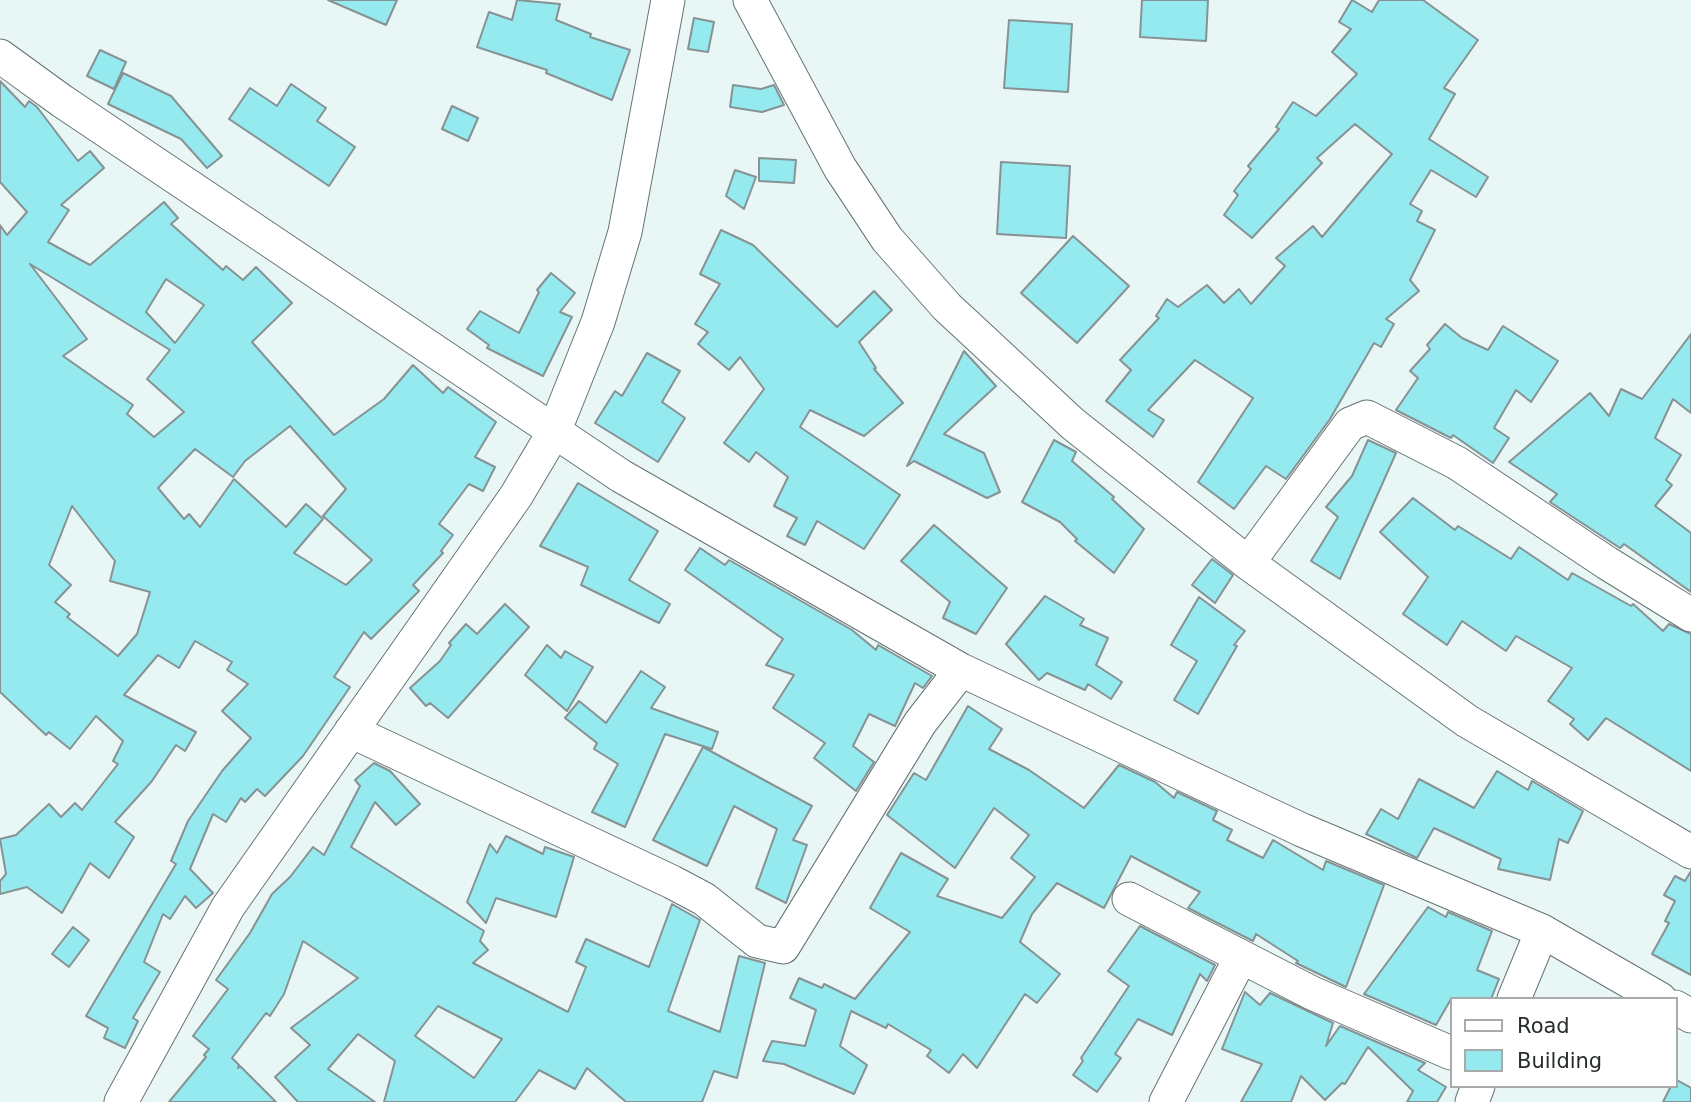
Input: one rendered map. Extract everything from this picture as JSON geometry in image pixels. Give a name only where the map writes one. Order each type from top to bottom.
[{"type":"street","points":[[121,1102],[228,907],[516,496],[554,432],[598,322],[625,232],[668,0]]},
{"type":"street","points":[[750,0],[840,169],[887,239],[947,307],[1073,424],[1248,562],[1467,721],[1691,852]]},
{"type":"street","points":[[0,56],[62,101],[621,476],[961,670],[1302,830],[1542,931],[1657,997]]},
{"type":"street","points":[[1248,562],[1350,424],[1367,417],[1457,463],[1607,563],[1691,614]]},
{"type":"street","points":[[351,731],[672,882],[704,899],[757,941],[783,947],[920,723],[961,670]]},
{"type":"street","points":[[1129,899],[1312,993],[1450,1054]]},
{"type":"street","points":[[1515,997],[1542,931]]},
{"type":"street","points":[[1166,1102],[1241,957]]},
{"type":"building","points":[[328,0],[397,0],[386,25]]},
{"type":"building","points":[[517,0],[560,4],[556,20],[591,34],[590,37],[630,50],[612,100],[546,73],[547,70],[477,47],[489,12],[512,20]]},
{"type":"building","points":[[1142,0],[1208,0],[1206,41],[1140,37]]},
{"type":"building","points":[[1352,0],[1372,12],[1379,0],[1423,0],[1478,40],[1444,88],[1455,94],[1429,139],[1488,177],[1476,197],[1431,170],[1410,204],[1422,211],[1417,221],[1435,230],[1410,280],[1419,291],[1386,319],[1394,324],[1381,347],[1374,343],[1330,419],[1286,479],[1266,466],[1234,509],[1198,482],[1253,398],[1195,360],[1148,410],[1164,420],[1153,437],[1106,401],[1131,370],[1120,360],[1159,318],[1156,316],[1167,299],[1178,307],[1207,285],[1224,303],[1239,289],[1251,304],[1285,266],[1276,258],[1313,226],[1322,237],[1392,154],[1355,124],[1317,158],[1322,163],[1252,238],[1224,215],[1238,195],[1234,191],[1251,169],[1248,166],[1279,129],[1276,127],[1293,102],[1316,116],[1357,74],[1332,52],[1351,29],[1339,22]]},
{"type":"building","points":[[694,18],[714,22],[708,52],[688,49]]},
{"type":"building","points":[[1009,20],[1072,24],[1068,92],[1004,88]]},
{"type":"building","points":[[100,50],[126,62],[114,89],[87,76]]},
{"type":"building","points":[[123,73],[171,96],[222,156],[207,168],[181,139],[108,104]]},
{"type":"building","points":[[0,81],[25,107],[29,101],[37,107],[78,161],[90,151],[104,168],[61,205],[69,210],[48,242],[90,265],[164,202],[178,218],[171,224],[223,270],[226,266],[243,280],[256,267],[292,303],[252,342],[334,435],[384,399],[413,365],[443,393],[448,387],[496,422],[475,457],[495,467],[483,491],[469,484],[439,524],[453,535],[441,551],[443,553],[413,585],[419,591],[371,639],[364,632],[334,677],[350,687],[303,756],[265,796],[257,789],[245,802],[241,798],[226,822],[213,814],[190,869],[213,893],[196,908],[185,896],[170,919],[163,914],[144,962],[160,972],[133,1018],[138,1021],[125,1048],[104,1038],[108,1028],[86,1016],[176,864],[171,861],[188,821],[222,771],[251,738],[222,711],[248,684],[227,670],[232,662],[195,641],[179,668],[158,655],[124,695],[196,732],[185,751],[176,745],[152,781],[115,822],[134,837],[109,878],[90,863],[62,913],[27,887],[0,894],[0,881],[6,874],[0,839],[16,835],[49,804],[61,817],[75,803],[82,810],[118,764],[113,761],[123,741],[96,716],[70,749],[49,732],[46,735],[0,692],[0,225],[7,235],[27,212],[0,182]],"holes":[[[30,264],[170,350],[147,379],[184,412],[154,437],[127,414],[133,405],[63,356],[87,339]],[[166,279],[204,305],[175,343],[146,312]],[[290,426],[346,489],[323,516],[372,560],[346,585],[294,553],[323,519],[306,504],[286,527],[234,479],[200,527],[189,514],[184,519],[158,488],[195,449],[233,477],[245,461]],[[72,506],[115,561],[110,581],[150,592],[137,634],[118,656],[67,617],[70,614],[55,602],[71,585],[49,565]]]},
{"type":"building","points":[[291,84],[326,108],[317,121],[355,147],[329,186],[229,119],[250,88],[277,106]]},
{"type":"building","points":[[733,85],[761,89],[774,85],[784,105],[762,112],[730,107]]},
{"type":"building","points":[[452,106],[478,118],[468,141],[442,129]]},
{"type":"building","points":[[759,158],[796,160],[794,183],[759,181]]},
{"type":"building","points":[[1001,162],[1070,166],[1066,238],[997,234]]},
{"type":"building","points":[[735,170],[756,177],[744,209],[726,196]]},
{"type":"building","points":[[721,230],[753,245],[837,327],[874,291],[892,310],[859,342],[876,368],[874,369],[903,403],[864,436],[810,410],[800,427],[900,495],[864,549],[817,521],[805,545],[787,536],[797,518],[774,506],[788,477],[756,452],[749,462],[724,443],[764,389],[740,357],[729,370],[698,344],[708,332],[695,324],[720,284],[700,274]]},
{"type":"building","points":[[1073,236],[1129,286],[1077,343],[1021,293]]},
{"type":"building","points":[[551,273],[575,293],[560,312],[572,317],[543,376],[487,348],[489,345],[467,329],[480,311],[519,333],[539,292],[537,290]]},
{"type":"building","points":[[1445,324],[1462,338],[1488,350],[1503,326],[1558,361],[1531,402],[1516,390],[1494,428],[1509,438],[1493,463],[1453,435],[1451,438],[1396,410],[1418,378],[1410,371],[1430,349],[1427,345]]},
{"type":"building","points":[[1691,334],[1691,413],[1673,399],[1655,438],[1681,455],[1666,480],[1672,485],[1655,506],[1691,533],[1691,592],[1624,544],[1620,548],[1550,502],[1557,494],[1509,462],[1590,393],[1609,416],[1621,389],[1642,399]]},
{"type":"building","points":[[964,351],[996,386],[944,434],[984,453],[1000,492],[987,498],[914,461],[907,466]]},
{"type":"building","points":[[647,353],[680,371],[662,402],[685,418],[658,462],[595,423],[615,391],[622,396]]},
{"type":"building","points":[[1054,440],[1076,452],[1072,461],[1114,497],[1112,499],[1144,529],[1114,573],[1075,541],[1077,539],[1060,522],[1022,502]]},
{"type":"building","points":[[1368,440],[1396,453],[1340,579],[1311,561],[1338,517],[1326,507],[1352,476]]},
{"type":"building","points":[[578,483],[658,531],[629,580],[670,604],[659,623],[581,585],[588,567],[540,546]]},
{"type":"building","points":[[1413,498],[1455,530],[1458,526],[1511,559],[1519,547],[1568,580],[1572,573],[1631,606],[1633,604],[1663,631],[1669,624],[1691,634],[1691,771],[1606,718],[1588,740],[1570,724],[1574,719],[1548,701],[1572,668],[1516,636],[1506,651],[1462,621],[1447,645],[1403,614],[1428,577],[1380,532]]},
{"type":"building","points":[[934,525],[1007,588],[976,634],[943,618],[950,602],[901,561]]},
{"type":"building","points":[[700,548],[725,565],[729,560],[852,630],[876,650],[878,645],[932,676],[923,688],[915,683],[895,726],[869,714],[853,746],[874,762],[856,791],[814,758],[825,743],[773,708],[794,675],[766,665],[783,639],[685,570]]},
{"type":"building","points":[[1212,559],[1233,575],[1215,603],[1192,585]]},
{"type":"building","points":[[1045,596],[1084,619],[1080,625],[1108,638],[1096,665],[1122,682],[1111,699],[1088,684],[1085,690],[1047,673],[1039,680],[1006,644]]},
{"type":"building","points":[[1199,597],[1245,631],[1234,645],[1237,646],[1198,714],[1174,700],[1197,661],[1171,645]]},
{"type":"building","points":[[505,604],[529,627],[448,718],[430,703],[426,706],[410,688],[440,661],[451,645],[449,643],[466,624],[477,634]]},
{"type":"building","points":[[547,645],[561,658],[565,651],[593,667],[567,711],[525,675]]},
{"type":"building","points":[[641,671],[665,687],[651,708],[718,732],[712,749],[665,734],[625,827],[592,812],[618,764],[594,749],[597,743],[565,718],[579,701],[606,723]]},
{"type":"building","points":[[968,706],[1002,729],[989,749],[1029,770],[1084,808],[1119,765],[1155,782],[1174,798],[1177,792],[1217,811],[1213,820],[1232,830],[1227,840],[1263,858],[1273,840],[1323,870],[1326,861],[1384,885],[1346,987],[1296,963],[1298,961],[1256,934],[1253,941],[1188,908],[1200,892],[1131,856],[1104,908],[1057,883],[1032,914],[1020,942],[1060,974],[1037,1003],[1025,994],[977,1068],[963,1054],[949,1073],[927,1056],[931,1050],[888,1024],[886,1028],[851,1011],[840,1046],[867,1065],[854,1094],[784,1064],[763,1061],[772,1041],[805,1046],[816,1010],[790,998],[799,978],[822,988],[824,984],[855,999],[910,932],[870,908],[901,853],[948,879],[937,896],[1002,918],[1035,877],[1011,858],[1029,835],[994,808],[955,868],[887,815],[914,773],[926,780]]},
{"type":"building","points":[[703,747],[812,806],[793,840],[807,845],[786,903],[756,888],[777,829],[734,806],[707,866],[653,840]]},
{"type":"building","points":[[374,763],[390,771],[420,804],[396,825],[375,802],[351,847],[484,931],[480,941],[488,950],[473,963],[568,1012],[586,967],[576,962],[586,939],[649,967],[672,904],[700,920],[668,1011],[720,1032],[739,956],[765,963],[737,1078],[714,1071],[702,1102],[626,1102],[587,1068],[575,1089],[539,1070],[515,1102],[384,1102],[395,1061],[358,1034],[328,1069],[375,1102],[298,1102],[275,1077],[310,1045],[291,1028],[358,978],[303,941],[284,994],[270,1016],[266,1013],[232,1058],[239,1065],[238,1068],[240,1066],[276,1102],[169,1102],[206,1057],[204,1055],[209,1049],[193,1036],[228,989],[216,980],[250,933],[272,894],[290,877],[313,847],[324,855],[360,786],[355,780]],"holes":[[[438,1006],[502,1039],[474,1078],[415,1036]]]},
{"type":"building","points":[[1497,771],[1528,790],[1532,781],[1583,811],[1568,843],[1559,839],[1550,880],[1498,869],[1501,859],[1434,828],[1417,858],[1366,834],[1381,809],[1398,819],[1419,779],[1474,808]]},
{"type":"building","points":[[506,836],[543,854],[545,847],[574,857],[556,917],[496,898],[486,923],[467,902],[490,844],[497,853]]},
{"type":"building","points":[[1691,871],[1691,975],[1652,954],[1669,923],[1665,921],[1675,901],[1664,895],[1675,876],[1685,881]]},
{"type":"building","points":[[1428,907],[1446,917],[1448,912],[1492,931],[1477,970],[1499,979],[1492,997],[1450,997],[1436,1025],[1364,994]]},
{"type":"building","points":[[1140,926],[1215,965],[1207,981],[1200,974],[1172,1035],[1138,1019],[1115,1054],[1121,1058],[1097,1092],[1073,1075],[1083,1061],[1081,1058],[1129,986],[1108,971]]},
{"type":"building","points":[[73,927],[89,940],[69,967],[52,954]]},
{"type":"building","points":[[1245,992],[1260,1005],[1270,993],[1333,1023],[1326,1046],[1340,1026],[1425,1063],[1418,1070],[1446,1087],[1437,1102],[1407,1102],[1413,1091],[1368,1047],[1345,1084],[1342,1083],[1325,1100],[1301,1076],[1291,1102],[1241,1102],[1262,1064],[1222,1049]]},
{"type":"building","points":[[1677,1080],[1691,1088],[1691,1102],[1663,1102],[1670,1088],[1677,1088]]}]
